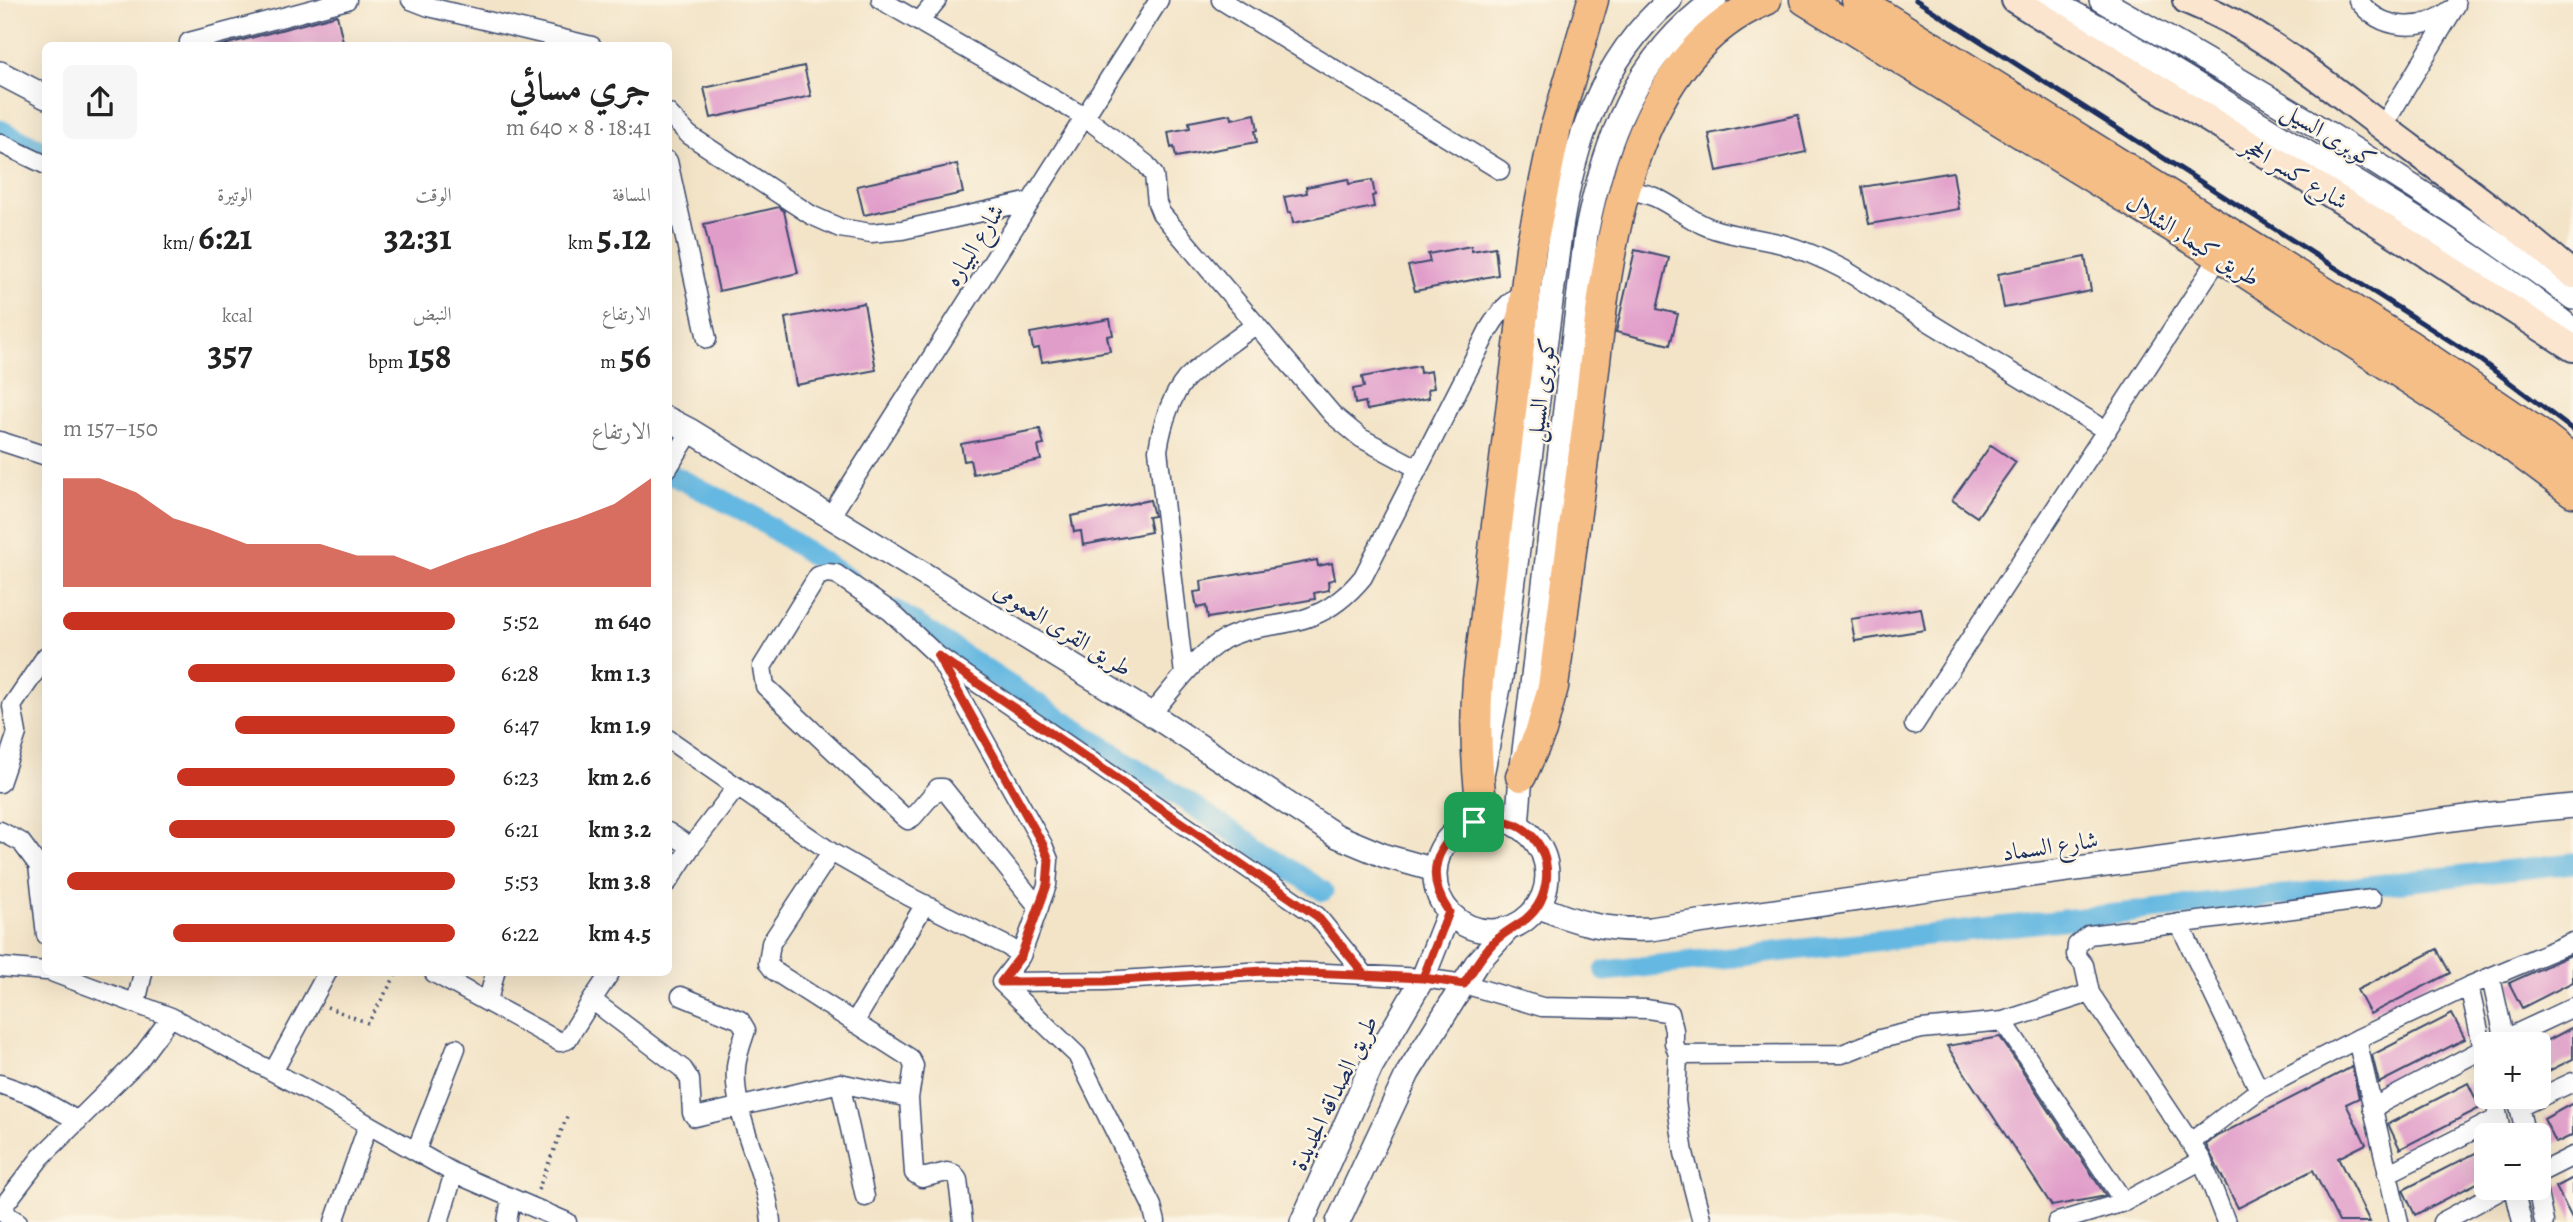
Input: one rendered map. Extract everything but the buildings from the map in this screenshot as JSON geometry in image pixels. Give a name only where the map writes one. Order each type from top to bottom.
[{"type":"highway","points":[[1480,792],[1475,717],[1478,680],[1531,248],[1546,167],[1593,0]]},
{"type":"highway","points":[[1521,776],[1541,731],[1553,687],[1608,263],[1624,191],[1654,113],[1687,59],[1717,28],[1766,0]]},
{"type":"highway","name":"طريق كيما, الشلال","points":[[1805,0],[2220,256],[2545,438],[2573,460]]},
{"type":"highway","name":"طريق كيما, الشلال","points":[[1857,0],[2400,356],[2502,439],[2573,492]]},
{"type":"main road","name":"شارع كسر الحجر","points":[[2015,0],[2361,213],[2573,348]]},
{"type":"main road","points":[[2186,0],[2248,30],[2300,62],[2521,230],[2573,275]]},
{"type":"street","points":[[189,42],[347,0]]},
{"type":"street","points":[[411,0],[429,7],[575,42]]},
{"type":"street","points":[[429,7],[449,0]]},
{"type":"street","points":[[881,0],[1085,117],[1146,164],[1154,175],[1157,203],[1161,213],[1333,415],[1361,438],[1417,468]]},
{"type":"street","points":[[919,22],[937,0]]},
{"type":"street","name":"شارع البياره","points":[[830,517],[1159,0]]},
{"type":"street","points":[[1221,0],[1500,170]]},
{"type":"street","name":"كوبرى السيل","points":[[1474,822],[1501,677],[1565,201],[1580,141],[1601,89],[1615,64],[1647,22],[1670,0]]},
{"type":"street","name":"كوبرى السيل","points":[[1517,826],[1586,234],[1600,169],[1620,116],[1647,66],[1683,26],[1715,0]]},
{"type":"street","name":"كوبرى السيل","points":[[2048,0],[2193,83],[2456,243],[2503,275],[2573,330]]},
{"type":"street","name":"كوبرى السيل","points":[[2101,0],[2254,89],[2460,217],[2573,298]]},
{"type":"street","points":[[2358,0],[2381,21],[2401,26],[2421,25],[2440,18],[2457,3]]},
{"type":"street","points":[[2383,126],[2457,3]]},
{"type":"street","points":[[0,73],[42,95]]},
{"type":"street","points":[[672,117],[689,135],[811,215],[840,228],[871,233],[902,230],[1031,201]]},
{"type":"street","points":[[0,143],[42,163]]},
{"type":"street","points":[[672,179],[706,339]]},
{"type":"street","points":[[1624,191],[1648,193],[1709,227],[1784,245],[1843,269],[2107,431]]},
{"type":"street","points":[[1913,725],[2220,256]]},
{"type":"street","points":[[1151,714],[1208,651],[1223,640],[1259,627],[1311,617],[1349,594],[1363,577],[1499,313],[1511,300],[1528,289]]},
{"type":"street","points":[[1185,675],[1157,450],[1172,401],[1186,379],[1256,324]]},
{"type":"street","name":"طريق القرى العمومى","points":[[672,422],[688,436],[830,517],[1151,714],[1337,836],[1385,856],[1435,870]]},
{"type":"street","points":[[672,462],[688,436]]},
{"type":"street","points":[[0,442],[42,455]]},
{"type":"street","points":[[1038,908],[943,788],[933,792],[908,820],[765,686],[762,667],[818,576],[836,574],[890,611],[938,656],[1317,916],[1365,975]]},
{"type":"street","points":[[938,656],[1049,860],[1049,874],[1021,956],[1001,982]]},
{"type":"street","points":[[0,783],[17,733],[12,706],[42,662]]},
{"type":"street","points":[[672,742],[831,852],[1009,947],[1021,956]]},
{"type":"street","points":[[672,876],[736,788]]},
{"type":"street","name":"شارع السماد","points":[[1538,906],[1581,923],[1603,928],[1650,929],[1950,886],[2494,814],[2573,806]]},
{"type":"street","points":[[1338,1222],[1408,1073],[1476,964],[1509,928],[1525,919],[1538,906],[1546,889],[1547,870],[1542,852],[1532,837],[1503,820],[1474,822],[1447,840],[1439,854],[1435,870],[1438,892],[1449,912],[1462,923],[1493,931],[1509,928]]},
{"type":"street","points":[[0,831],[21,842],[38,865],[42,900]]},
{"type":"street","points":[[672,835],[691,847]]},
{"type":"street","points":[[831,852],[771,943],[768,963],[774,971],[910,1058],[914,1066],[909,1098],[914,1173],[922,1178],[947,1172],[954,1174],[958,1180],[963,1222]]},
{"type":"street","points":[[2226,1222],[2202,1160],[2090,993],[2084,965],[2076,955],[2080,940],[2089,935],[2372,899]]},
{"type":"street","points":[[854,1023],[925,904]]},
{"type":"street","name":"طريق الصداقه الجديدة","points":[[1302,1222],[1371,1067],[1423,978],[1449,912]]},
{"type":"street","points":[[2179,923],[2259,1090]]},
{"type":"street","points":[[2191,1142],[2259,1090],[2357,1039],[2469,986],[2573,942]]},
{"type":"street","points":[[0,967],[42,971]]},
{"type":"street","points":[[1001,982],[1105,981],[1264,971],[1365,975],[1423,978],[1464,984],[1542,1007],[1647,1009],[1670,1013],[1678,1055],[1676,1101],[1684,1153],[1702,1222]]},
{"type":"street","points":[[62,976],[172,1017],[454,1173],[567,1222]]},
{"type":"street","points":[[136,1003],[142,976]]},
{"type":"street","points":[[274,1072],[325,976]]},
{"type":"street","points":[[440,976],[560,1042],[567,1041],[608,976]]},
{"type":"street","points":[[488,1001],[494,976]]},
{"type":"street","points":[[2491,978],[2503,1032]]},
{"type":"street","points":[[1001,982],[1077,1055],[1152,1206],[1156,1222]]},
{"type":"street","points":[[2469,986],[2479,1032]]},
{"type":"street","points":[[1678,1055],[1842,1054],[1880,1039],[1922,1028],[2003,1021],[2090,993]]},
{"type":"street","points":[[681,996],[740,1020],[745,1025],[735,1070],[740,1108],[767,1195],[771,1222]]},
{"type":"street","points":[[593,1000],[683,1069],[690,1080],[692,1113],[695,1117],[840,1083],[909,1098]]},
{"type":"street","points":[[2524,1032],[2573,1007]]},
{"type":"street","points":[[18,1222],[6,1215],[5,1203],[41,1157],[139,1060],[172,1017]]},
{"type":"street","points":[[2003,1021],[2124,1202]]},
{"type":"street","points":[[2357,1039],[2399,1222]]},
{"type":"street","points":[[416,1151],[456,1048]]},
{"type":"street","points":[[2372,1108],[2474,1054]]},
{"type":"street","points":[[2551,1090],[2573,1082]]},
{"type":"street","points":[[840,1083],[865,1197]]},
{"type":"street","points":[[0,1084],[34,1096],[78,1121]]},
{"type":"street","points":[[334,1222],[368,1125]]},
{"type":"street","points":[[2388,1174],[2474,1138]]},
{"type":"street","points":[[2551,1167],[2573,1156]]},
{"type":"street","points":[[2057,1222],[2124,1202],[2202,1160]]},
{"type":"street","points":[[439,1222],[454,1173]]},
{"type":"street","points":[[507,1222],[511,1198]]},
{"type":"street","points":[[2442,1222],[2483,1200]]},
{"type":"street","points":[[2517,1200],[2522,1222]]},
{"type":"street","points":[[2539,1200],[2544,1222]]},
{"type":"path","points":[[312,1001],[369,1023],[395,976]]},
{"type":"path","points":[[531,1206],[568,1114]]},
{"type":"waterway","points":[[0,130],[42,151]]},
{"type":"waterway","points":[[672,475],[750,514],[850,580]]},
{"type":"waterway","points":[[895,610],[1323,891]]},
{"type":"waterway","points":[[1605,971],[2573,863]]},
{"type":"railway","points":[[1916,0],[2480,360],[2573,430]]},
{"type":"route","points":[[1474,822],[1447,840],[1439,854],[1435,870],[1436,885],[1449,912],[1423,978],[1264,971],[1105,981],[1001,982],[1021,956],[1047,885],[1049,860],[938,656],[1317,916],[1365,975],[1423,978],[1464,984],[1492,944],[1538,906],[1546,889],[1547,870],[1542,852],[1532,837],[1503,820],[1474,822]]}]
